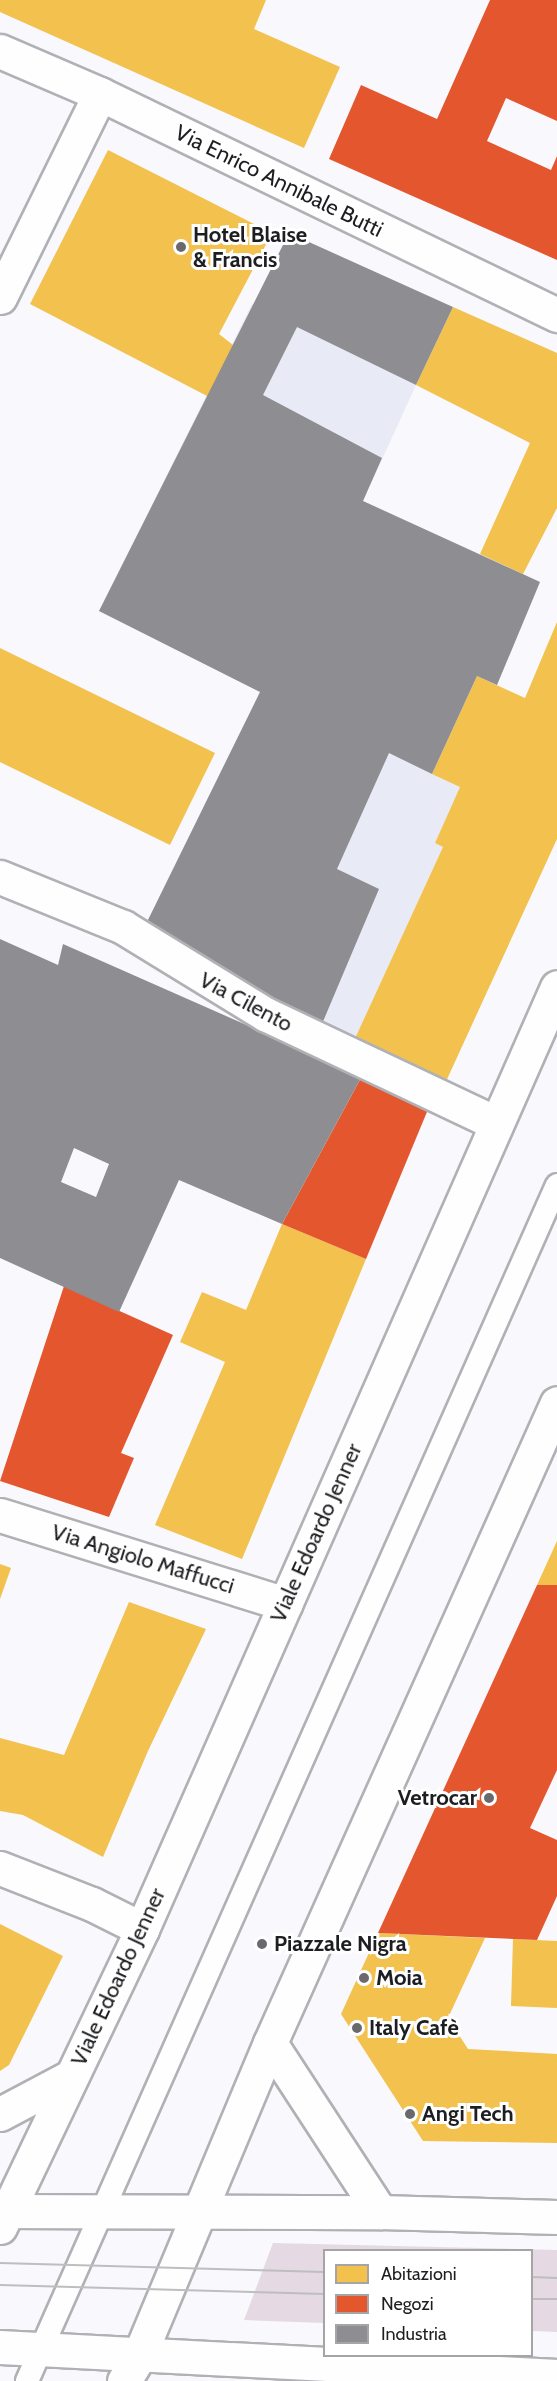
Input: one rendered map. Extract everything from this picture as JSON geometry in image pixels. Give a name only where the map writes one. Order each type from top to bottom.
[{"type":"main road","name":"Via Enrico Annibale Butti","points":[[0,51],[100,94],[557,315]]},
{"type":"main road","points":[[0,297],[100,94]]},
{"type":"main road","name":"Via Cilento","points":[[0,877],[123,927],[265,1014],[496,1122]]},
{"type":"main road","name":"Viale Edoardo Jenner","points":[[3,2216],[141,1929],[557,987]]},
{"type":"main road","points":[[132,2368],[270,2043],[557,1403]]},
{"type":"main road","name":"Via Angiolo Maffucci","points":[[0,1515],[285,1604]]},
{"type":"main road","points":[[0,1868],[92,1904],[141,1929]]},
{"type":"main road","points":[[270,2043],[380,2212]]},
{"type":"main road","points":[[0,2114],[70,2077]]},
{"type":"main road","points":[[3,2216],[104,2210],[380,2212],[557,2217]]},
{"type":"main road","points":[[0,2347],[41,2351],[132,2368],[412,2376],[557,2376]]},
{"type":"lane","points":[[27,2381],[557,1185]]},
{"type":"shaded area","points":[[252,304],[416,385],[363,501],[540,582],[497,685],[477,676],[432,773],[460,787],[435,843],[443,847],[352,1045],[146,924],[260,692],[99,611]]},
{"type":"shaded area","points":[[273,2243],[516,2249],[323,2249],[323,2323],[244,2320]]},
{"type":"shaded area","points":[[533,2249],[557,2250],[557,2332],[533,2331]]},
{"type":"building: Abitazioni","points":[[0,0],[266,0],[254,29],[340,67],[304,148],[0,12]]},
{"type":"building: Abitazioni","points":[[108,150],[272,233],[219,334],[233,345],[209,397],[30,304]]},
{"type":"building: Abitazioni","points":[[453,307],[557,353],[557,508],[523,574],[480,554],[530,443],[416,385]]},
{"type":"building: Abitazioni","points":[[557,622],[557,839],[443,1088],[352,1045],[443,847],[435,843],[460,787],[432,774],[477,676],[525,698]]},
{"type":"building: Abitazioni","points":[[0,648],[215,753],[170,845],[0,762]]},
{"type":"building: Abitazioni","points":[[282,1224],[366,1259],[242,1559],[155,1525],[225,1362],[180,1342],[202,1292],[246,1310]]},
{"type":"building: Abitazioni","points":[[557,1541],[557,1585],[537,1585]]},
{"type":"building: Abitazioni","points":[[0,1564],[11,1568],[0,1599]]},
{"type":"building: Abitazioni","points":[[129,1602],[206,1629],[148,1751],[103,1857],[23,1815],[0,1811],[0,1738],[64,1755]]},
{"type":"building: Abitazioni","points":[[0,1924],[63,1956],[9,2065],[0,2071]]},
{"type":"building: Abitazioni","points":[[378,1933],[485,1938],[448,2018],[468,2049],[557,2054],[557,2143],[423,2141],[341,2014]]},
{"type":"building: Abitazioni","points":[[513,1939],[557,1941],[557,2008],[511,2006]]},
{"type":"building: Negozi","points":[[490,0],[557,0],[557,121],[506,98],[487,141],[551,170],[557,156],[557,260],[329,159],[361,85],[437,119]]},
{"type":"building: Negozi","points":[[362,1076],[429,1107],[366,1259],[282,1224]]},
{"type":"building: Negozi","points":[[64,1286],[173,1335],[121,1453],[134,1458],[109,1517],[0,1481]]},
{"type":"building: Negozi","points":[[537,1585],[557,1585],[557,1770],[530,1828],[557,1840],[557,1896],[537,1940],[378,1933]]},
{"type":"building: Industria","points":[[289,233],[453,307],[416,385],[297,327],[263,395],[382,458],[363,501],[540,582],[497,685],[477,676],[432,774],[389,753],[337,869],[379,889],[319,1031],[146,924],[260,692],[99,611]]},
{"type":"building: Industria","points":[[0,939],[58,965],[63,944],[362,1076],[282,1224],[179,1180],[119,1312],[0,1258]],"holes":[[[74,1148],[109,1164],[96,1197],[61,1182]]]},
{"type":"tram line","points":[[0,2263],[323,2272]]},
{"type":"tram line","points":[[533,2277],[557,2278]]},
{"type":"tram line","points":[[0,2285],[323,2294]]},
{"type":"tram line","points":[[533,2299],[557,2299]]},
{"type":"place","name":"Hotel Blaise & Francis","points":[[181,247]]},
{"type":"place","name":"Vetrocar","points":[[489,1798]]},
{"type":"place","name":"Piazzale Nigra","points":[[262,1944]]},
{"type":"place","name":"Moia","points":[[364,1978]]},
{"type":"place","name":"Italy Cafè","points":[[357,2028]]},
{"type":"place","name":"Angi Tech","points":[[410,2114]]}]
